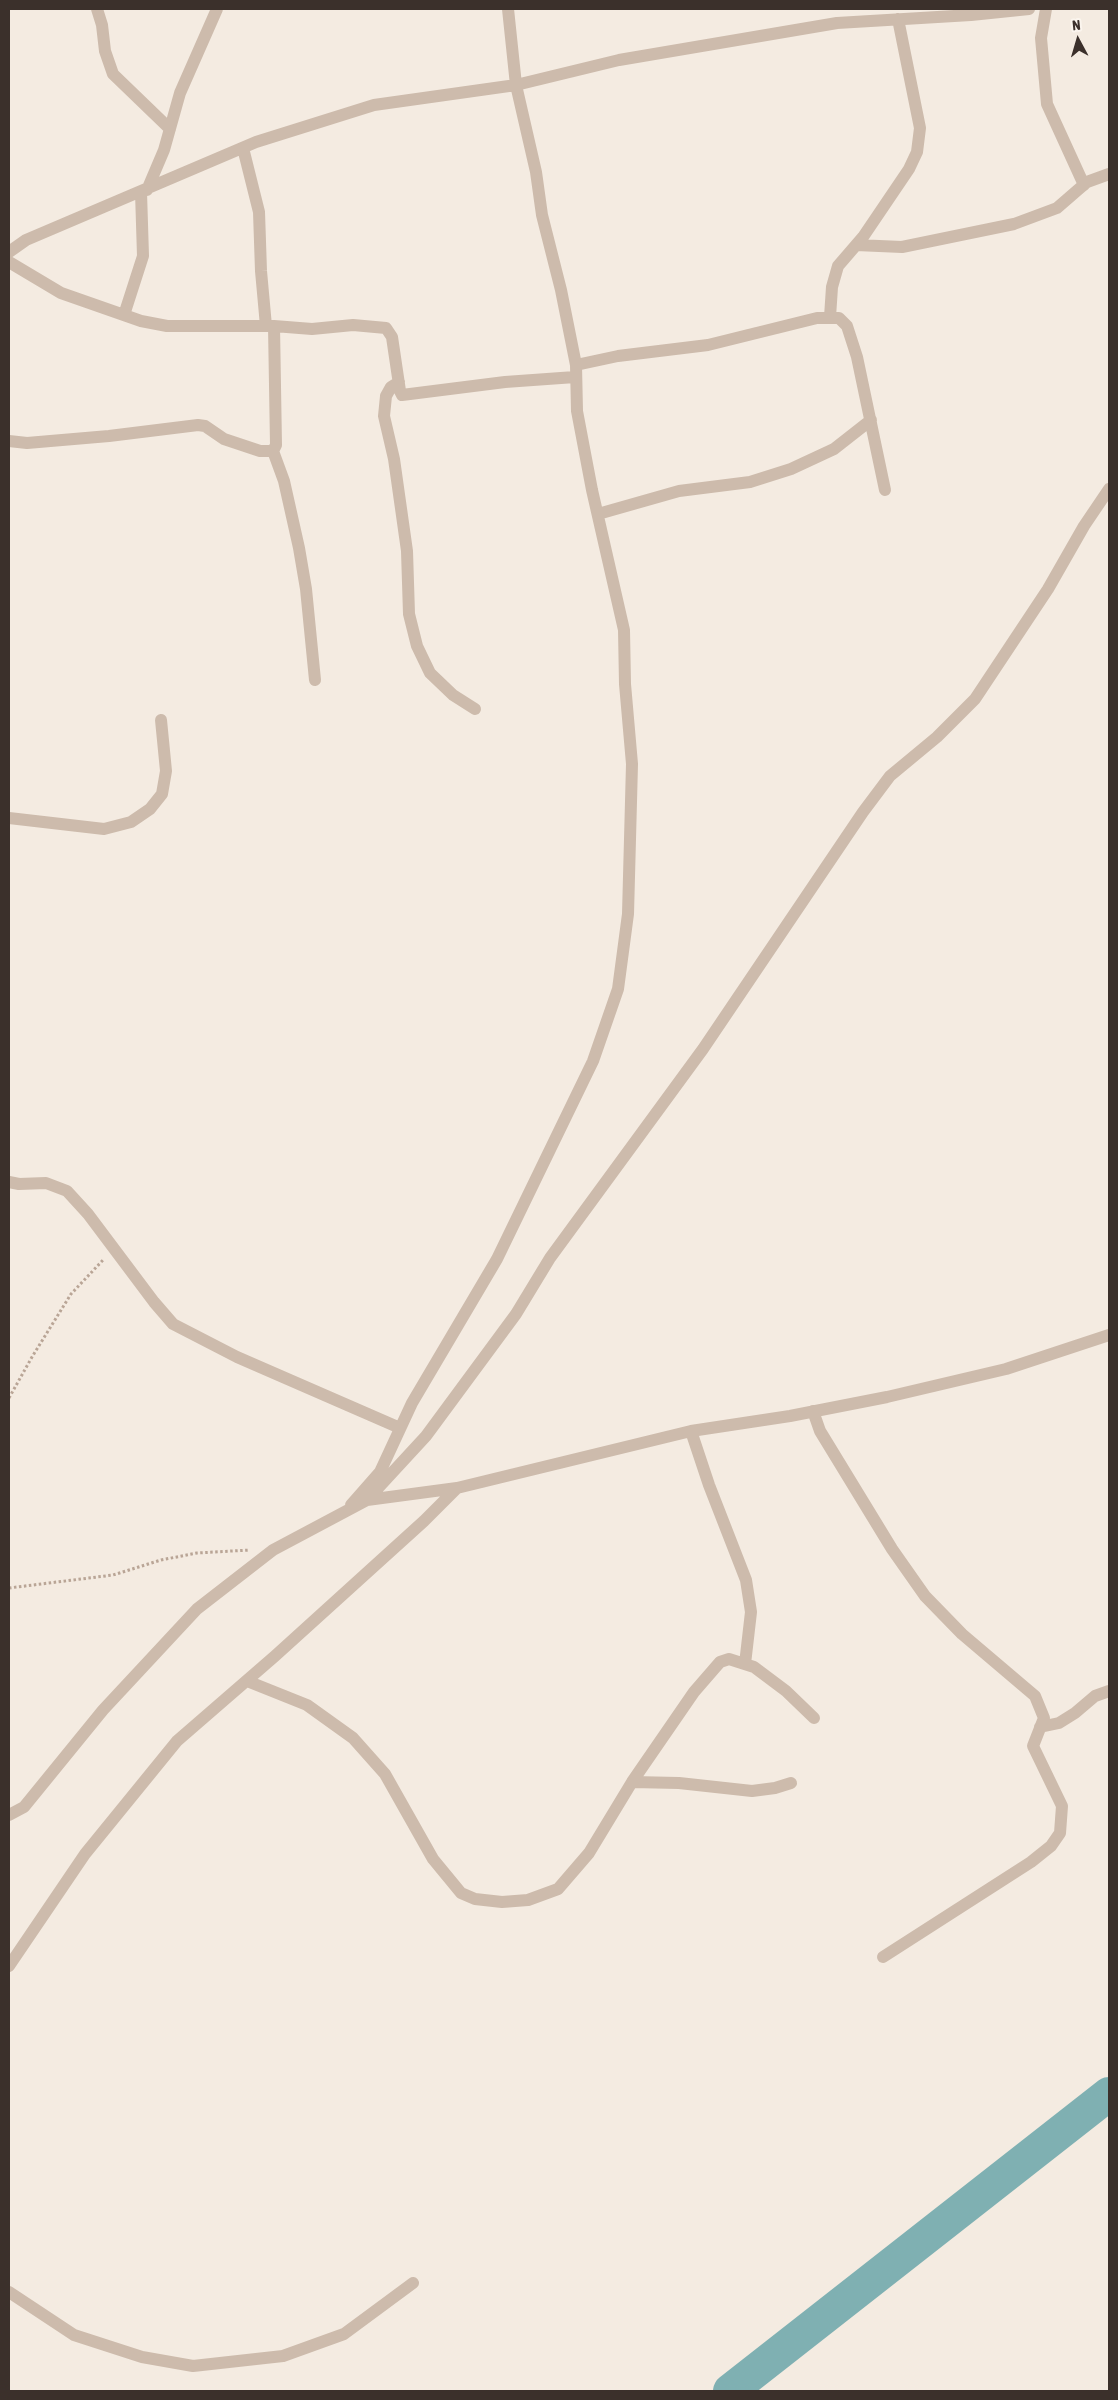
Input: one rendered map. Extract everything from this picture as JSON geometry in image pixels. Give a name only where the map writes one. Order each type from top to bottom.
[{"type":"street","points":[[97,9],[102,25],[105,51],[113,74],[170,129]]},
{"type":"street","points":[[124,315],[143,256],[144,191],[170,129],[180,93],[217,9]]},
{"type":"street","points":[[345,1512],[380,1472],[412,1402],[497,1259],[593,1061],[618,989],[628,914],[632,764],[625,684],[624,630],[577,411],[575,371],[562,290],[542,215],[536,172],[516,85],[508,9]]},
{"type":"street","points":[[9,252],[26,240],[243,148],[374,105],[516,85],[619,60],[837,23],[1028,9]]},
{"type":"street","points":[[1046,9],[1041,38],[1047,104],[1084,185]]},
{"type":"street","points":[[830,317],[832,287],[838,266],[864,237],[909,169],[917,152],[920,128],[898,19]]},
{"type":"street","points":[[243,148],[259,212],[261,271],[270,326],[276,445],[273,451],[284,481],[300,548],[316,680]]},
{"type":"street","points":[[856,244],[902,247],[1014,224],[1057,208],[1084,185],[1109,174]]},
{"type":"street","points":[[9,262],[61,292],[124,315],[167,326],[270,326],[312,329],[353,325],[386,328],[392,337],[402,395],[575,371],[618,356],[708,345],[830,317],[839,318],[848,326],[871,420],[885,490]]},
{"type":"street","points":[[399,382],[391,387],[386,396],[384,416],[394,459],[407,550],[409,614],[417,646],[430,673],[453,695],[475,709]]},
{"type":"street","points":[[598,514],[679,491],[750,482],[791,469],[834,449],[871,420]]},
{"type":"street","points":[[9,441],[27,443],[109,436],[198,425],[205,426],[233,442],[260,451],[273,451]]},
{"type":"street","points":[[9,1815],[24,1807],[102,1710],[197,1609],[273,1550],[367,1500],[426,1436],[516,1314],[550,1258],[703,1049],[863,812],[890,776],[937,737],[975,700],[1048,589],[1084,526],[1109,489]]},
{"type":"street","points":[[9,818],[104,829],[131,822],[150,809],[162,794],[166,771],[161,720]]},
{"type":"street","points":[[9,1182],[19,1184],[46,1183],[67,1191],[88,1214],[173,1324],[236,1358],[400,1428]]},
{"type":"street","points":[[367,1500],[457,1488],[691,1431],[813,1411],[1006,1369],[1109,1334]]},
{"type":"street","points":[[813,1411],[820,1430],[905,1568],[925,1596],[962,1634],[1035,1696],[1044,1718],[1033,1746],[1062,1806],[1060,1833],[1051,1846],[1031,1862],[883,1958]]},
{"type":"street","points":[[691,1431],[709,1485],[746,1580],[752,1612],[745,1664]]},
{"type":"street","points":[[9,1966],[85,1854],[177,1741],[247,1681],[424,1522],[457,1488]]},
{"type":"street","points":[[247,1681],[307,1705],[353,1738],[385,1774],[433,1859],[448,1880],[461,1893],[475,1899],[502,1902],[528,1900],[558,1889],[590,1853],[632,1782],[694,1692],[720,1662],[729,1659],[754,1667],[786,1691],[814,1718]]},
{"type":"street","points":[[1040,1727],[1059,1723],[1075,1713],[1095,1696],[1109,1691]]},
{"type":"street","points":[[632,1782],[679,1783],[752,1790],[775,1788],[790,1783]]},
{"type":"street","points":[[9,2292],[74,2335],[142,2357],[193,2366],[282,2356],[344,2334],[413,2283]]},
{"type":"path","points":[[9,1398],[32,1356],[71,1294],[114,1249]]},
{"type":"path","points":[[9,1588],[113,1575],[161,1560],[197,1553],[246,1549],[273,1550]]},
{"type":"waterway","points":[[730,2391],[1109,2094]]}]
